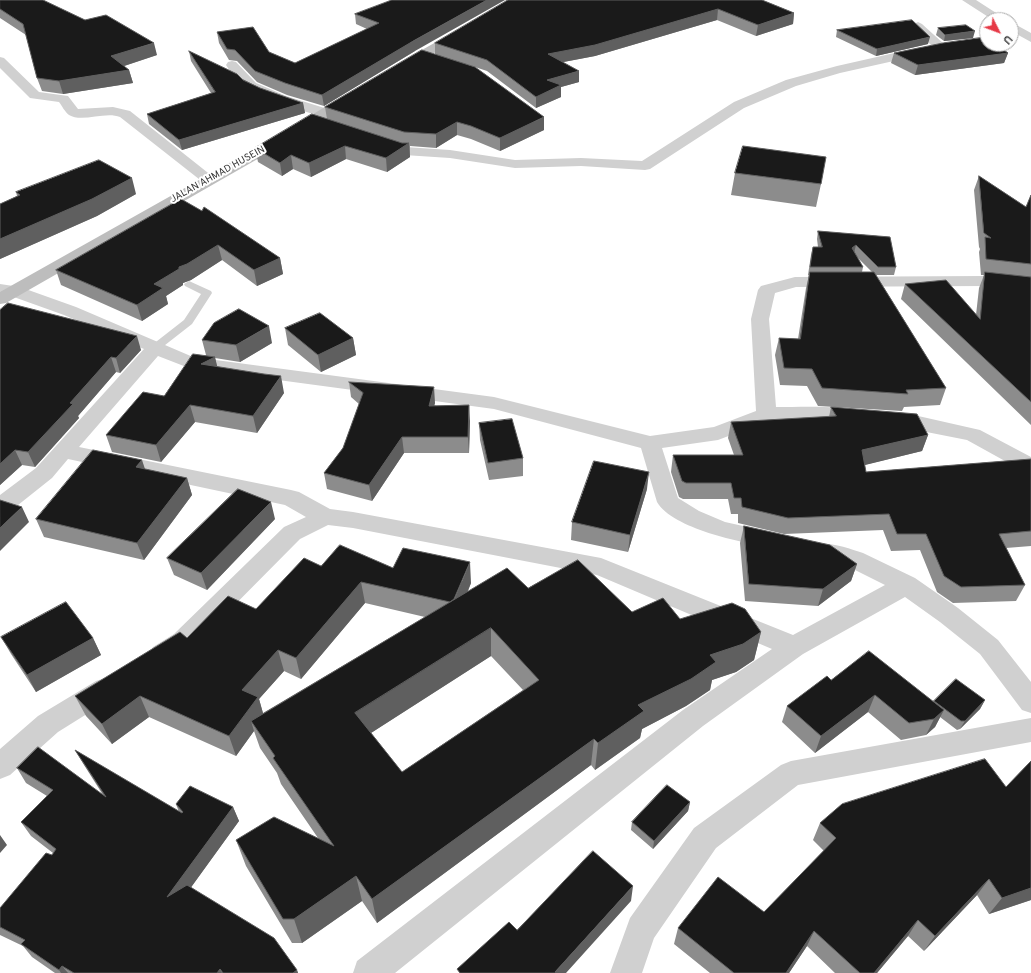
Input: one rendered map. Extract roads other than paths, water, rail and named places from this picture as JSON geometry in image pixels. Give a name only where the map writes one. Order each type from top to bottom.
[{"type":"main road","points":[[387,76],[420,55],[473,25]]},
{"type":"main road","name":"JALAN AHMAD HUSEIN","points":[[4,293],[209,180],[312,121],[326,119],[360,92]]},
{"type":"street","points":[[968,0],[988,12]]},
{"type":"street","points":[[918,26],[940,47]]},
{"type":"street","points":[[1019,31],[1031,38]]},
{"type":"street","points":[[1019,39],[1031,38]]},
{"type":"street","points":[[369,139],[404,151],[450,154],[515,164],[580,162],[645,166],[739,105],[791,83],[837,70],[940,47],[956,45]]},
{"type":"street","points":[[420,55],[436,60]]},
{"type":"street","points":[[0,61],[35,95],[63,99],[74,112],[85,114],[113,111],[125,114],[209,180]]},
{"type":"street","points":[[232,65],[251,86],[326,119]]},
{"type":"street","points":[[766,414],[760,319],[767,290],[795,282],[984,280],[1031,286]]},
{"type":"street","points":[[4,293],[70,311],[189,362],[494,403],[650,443],[718,433],[766,414],[821,414],[905,420],[972,435],[1031,466]]},
{"type":"street","points":[[0,507],[44,473],[156,347]]},
{"type":"street","points":[[650,443],[668,502],[691,517],[720,529],[855,559],[906,585],[950,615],[989,647],[1031,702]]},
{"type":"street","points":[[64,451],[291,498],[325,517],[353,520],[600,567],[794,647]]},
{"type":"street","points":[[0,766],[48,724],[183,641],[292,533],[325,517]]},
{"type":"street","points":[[369,973],[693,718],[794,647],[906,585]]},
{"type":"street","points":[[626,973],[641,930],[705,838],[791,774],[1031,730]]},
{"type":"lane","points":[[156,347],[188,322],[207,293],[189,284]]}]
